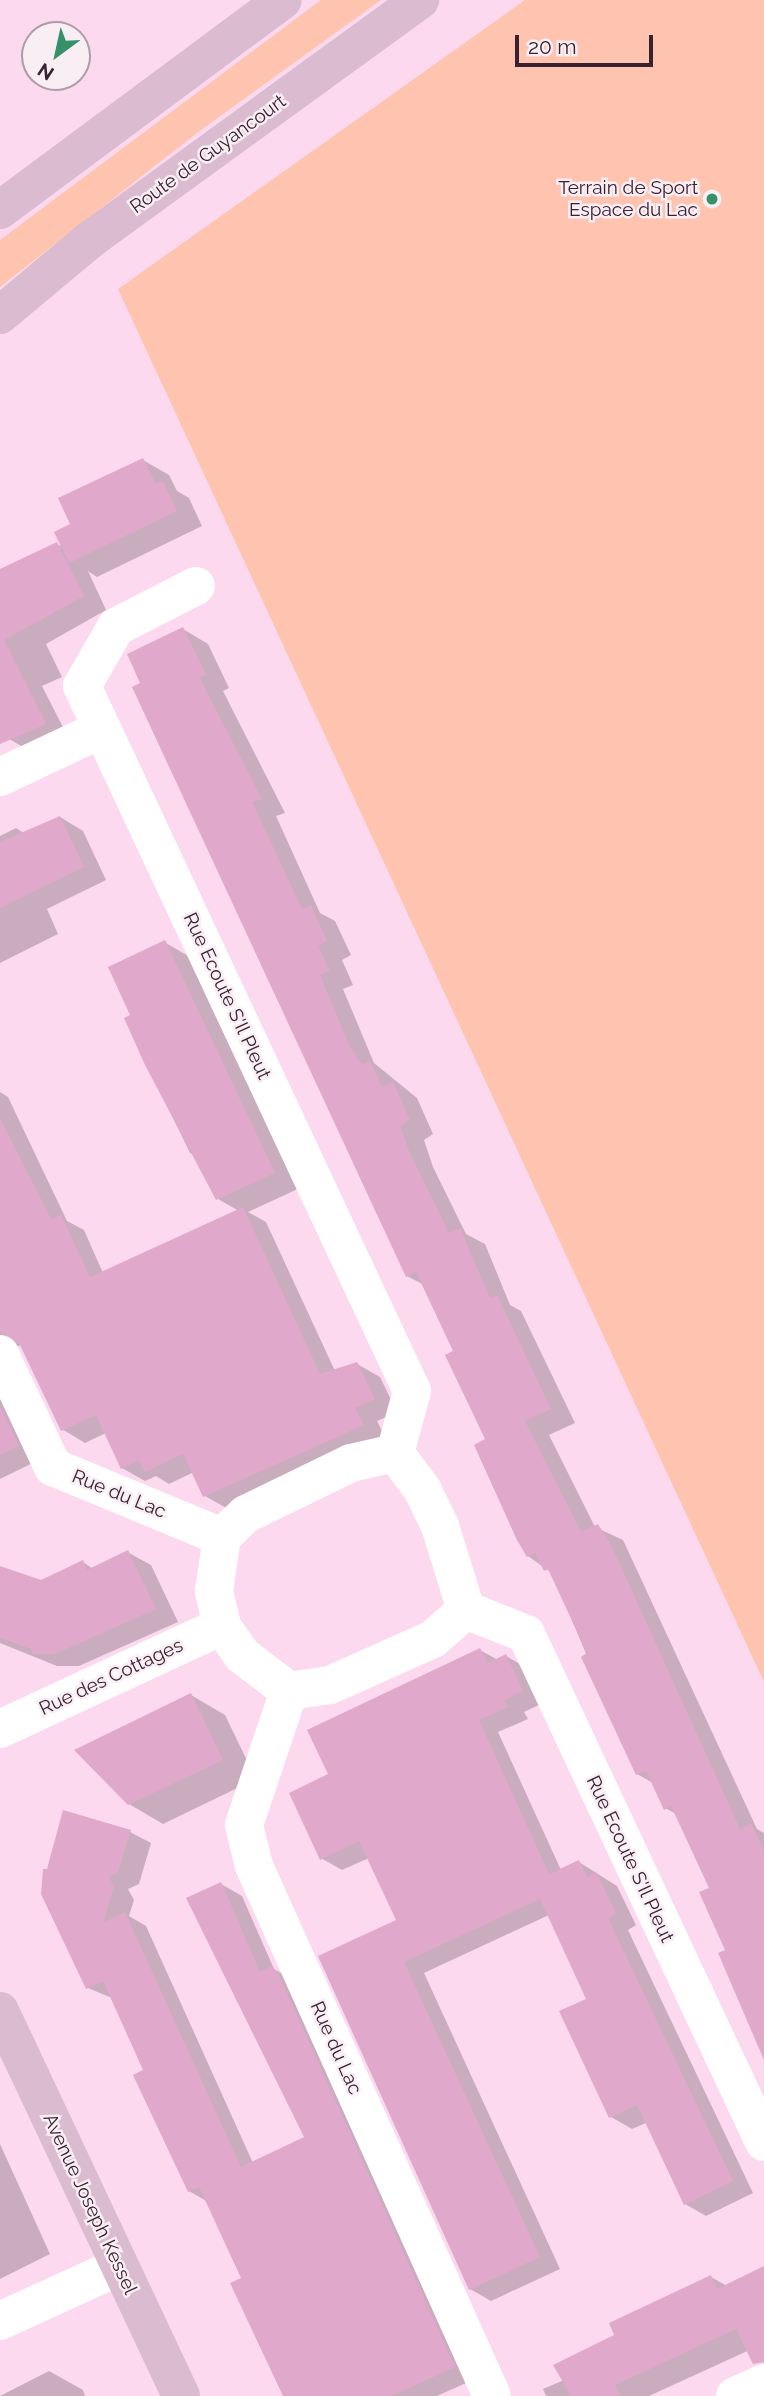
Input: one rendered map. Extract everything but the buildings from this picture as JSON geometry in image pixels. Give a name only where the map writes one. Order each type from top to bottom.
[{"type":"main road","points":[[0,210],[284,0]]},
{"type":"main road","name":"Route de Guyancourt","points":[[0,315],[91,239],[420,0]]},
{"type":"main road","name":"Avenue Joseph Kessel","points":[[0,2011],[181,2396]]},
{"type":"street","name":"Rue Ecoute S'Il Pleut","points":[[196,586],[116,627],[82,686],[100,730],[412,1391],[395,1453]]},
{"type":"street","points":[[0,777],[100,730]]},
{"type":"street","name":"Rue du Lac","points":[[0,1354],[53,1467],[222,1537]]},
{"type":"street","points":[[395,1453],[422,1489],[440,1526],[466,1610],[433,1639],[330,1685],[289,1691],[242,1656],[222,1626],[214,1591],[222,1537],[257,1509],[351,1463],[395,1453]]},
{"type":"street","name":"Rue Ecoute S'Il Pleut","points":[[466,1610],[526,1634],[764,2142]]},
{"type":"street","name":"Rue des Cottages","points":[[0,1729],[222,1626]]},
{"type":"street","name":"Rue du Lac","points":[[289,1691],[244,1825],[254,1866],[492,2396]]},
{"type":"street","points":[[0,2321],[120,2266]]},
{"type":"street","points":[[735,2396],[764,2383]]},
{"type":"shaded area","points":[[321,0],[381,0],[201,130],[0,287],[0,240]]},
{"type":"shaded area","points":[[525,0],[764,0],[764,1682],[118,289]]},
{"type":"place","name":"Terrain de Sport Espace du Lac","points":[[712,199]]}]
